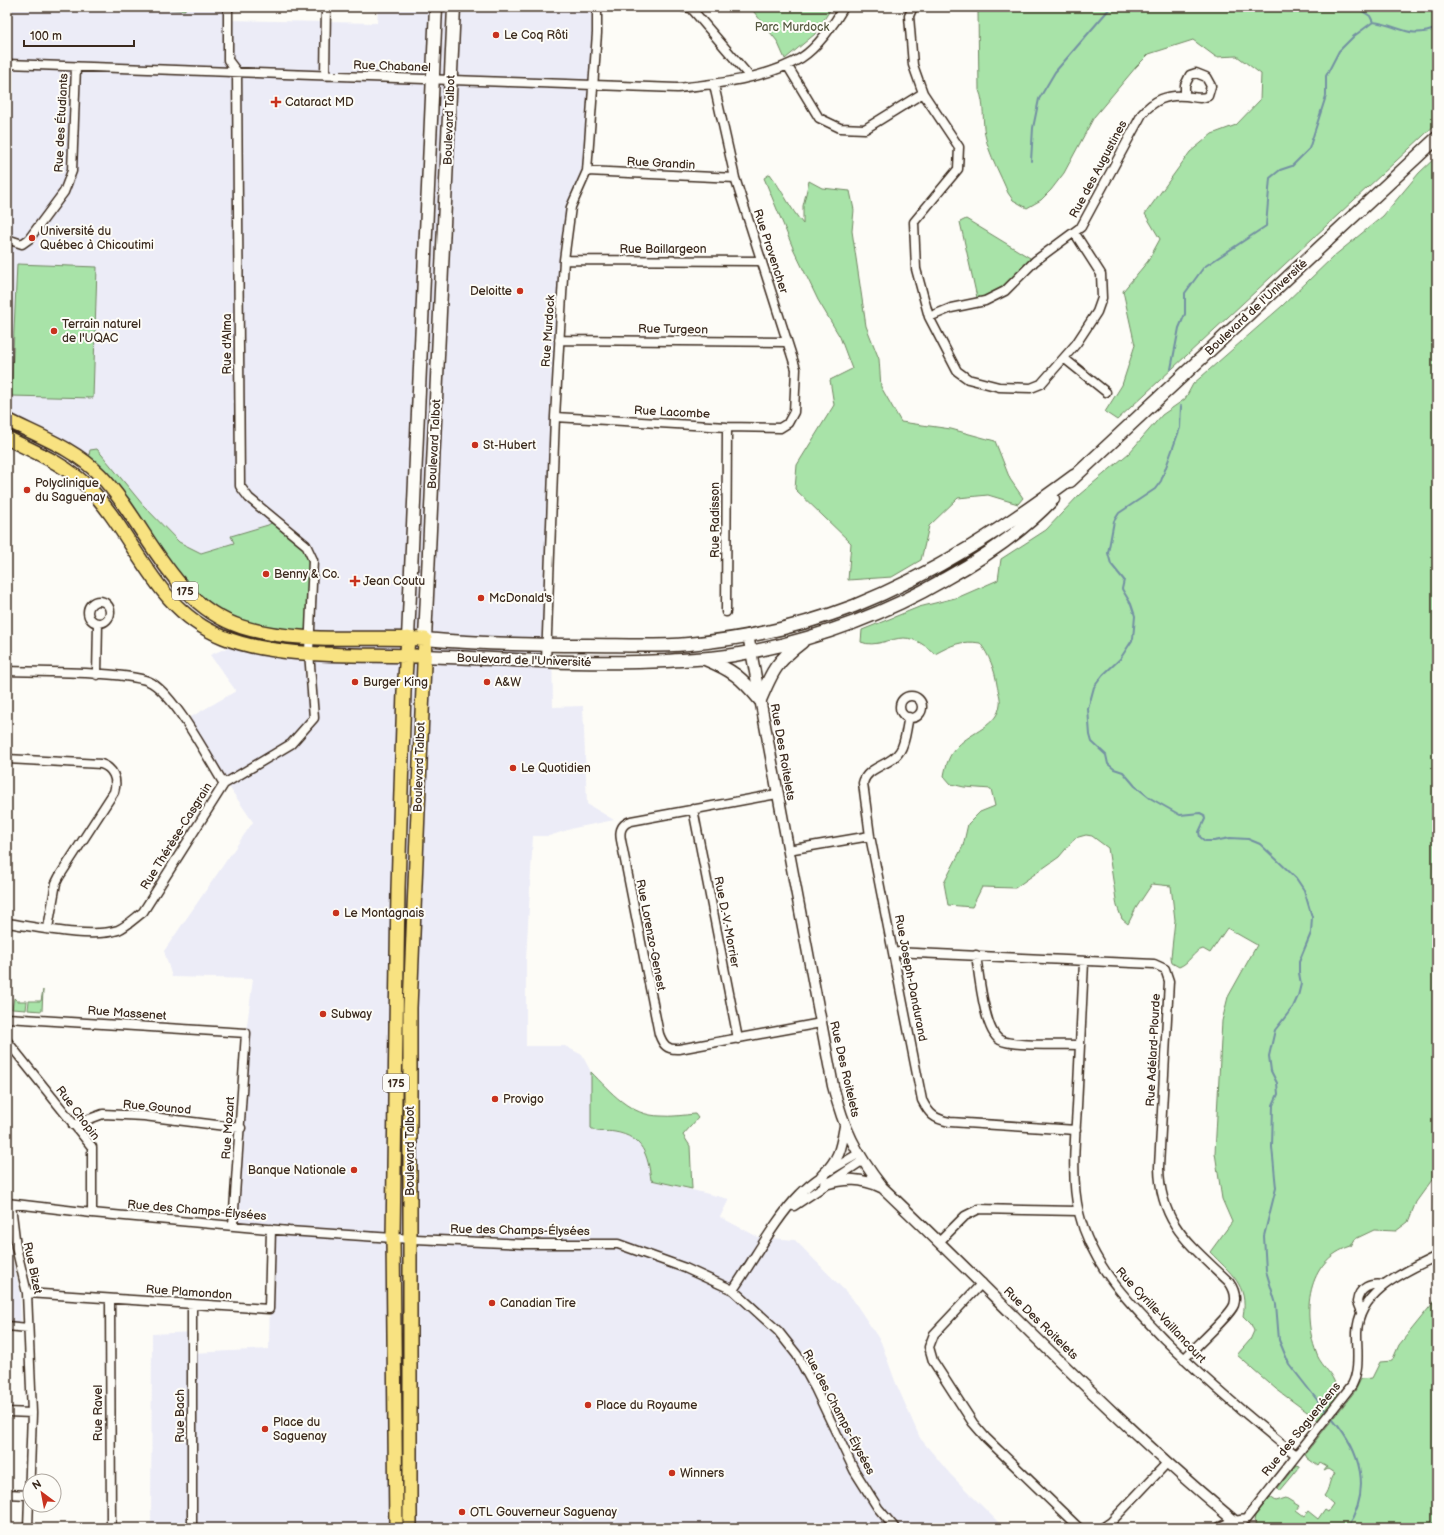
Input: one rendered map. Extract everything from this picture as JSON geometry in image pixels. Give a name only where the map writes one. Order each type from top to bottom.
[{"type":"main road","name":"Boulevard Talbot","points":[[396,1528],[393,1238],[398,889],[436,7]]},
{"type":"main road","name":"Boulevard Talbot","points":[[410,1528],[410,1001],[424,656],[454,7]]},
{"type":"main road","name":"Boulevard de l'Université","points":[[7,438],[64,468],[87,486],[106,509],[159,586],[170,599],[193,620],[222,637],[238,643],[283,651],[628,663],[703,659],[752,651],[806,639],[879,613],[919,594],[960,571],[1006,540],[1045,508],[1074,476],[1437,138]]},
{"type":"main road","name":"Boulevard de l'Université","points":[[7,420],[71,453],[99,474],[120,500],[169,572],[199,604],[224,620],[240,627],[264,633],[311,637],[408,638],[548,645],[688,644],[748,636],[811,620],[853,606],[901,585],[950,560],[1003,528],[1074,476]]},
{"type":"main road","points":[[703,659],[729,669],[746,682],[760,700],[772,671],[788,653],[806,639]]},
{"type":"street","name":"Rue d'Alma","points":[[228,7],[228,60],[237,72],[240,486],[249,498],[306,545],[313,560],[310,652]]},
{"type":"street","points":[[325,76],[326,7]]},
{"type":"street","name":"Rue Murdock","points":[[546,661],[548,645],[555,417],[564,260],[571,207],[587,172],[593,85],[596,7]]},
{"type":"street","points":[[683,7],[691,8],[750,77]]},
{"type":"street","name":"Rue Chabanel","points":[[7,64],[677,88],[714,85],[750,77],[787,65],[802,57],[833,26],[844,7]]},
{"type":"street","points":[[913,7],[909,16],[913,64],[923,93],[959,147],[958,169],[914,222],[916,269],[929,317],[957,370],[968,379],[999,387],[1031,388],[1041,384],[1065,359],[1097,312],[1102,298],[1101,274],[1074,232]]},
{"type":"street","points":[[787,65],[819,118],[840,128],[865,129],[923,93]]},
{"type":"street","name":"Rue des Étudiants","points":[[7,239],[22,244],[29,239],[64,192],[72,171],[76,67]]},
{"type":"street","name":"Rue Provencher","points":[[714,85],[735,178],[796,369],[794,412],[788,423]]},
{"type":"street","name":"Rue des Augustines","points":[[929,317],[951,308],[985,301],[1005,291],[1035,261],[1081,227],[1142,114],[1156,100],[1185,96]]},
{"type":"street","name":"Rue Grandin","points":[[587,172],[735,178]]},
{"type":"street","name":"Rue Baillargeon","points":[[564,260],[761,261]]},
{"type":"street","name":"Rue Turgeon","points":[[559,340],[787,342]]},
{"type":"street","points":[[1065,359],[1106,392]]},
{"type":"street","name":"Rue Lacombe","points":[[555,417],[727,427],[780,428],[788,423]]},
{"type":"street","name":"Rue Radisson","points":[[726,612],[727,427]]},
{"type":"street","points":[[97,675],[98,623]]},
{"type":"street","name":"Rue Des Roitelets","points":[[748,636],[833,1086],[845,1126],[860,1157],[882,1187],[1167,1463],[1234,1524]]},
{"type":"street","name":"Rue Thérèse-Casgrain","points":[[7,923],[98,933],[119,929],[143,912],[224,784],[291,744],[314,718],[310,652]]},
{"type":"street","points":[[7,671],[127,676],[150,682],[165,693],[224,784]]},
{"type":"street","name":"Rue Joseph-Dandurand","points":[[909,717],[901,750],[891,760],[868,773],[864,778],[863,790],[870,836],[922,1100],[931,1115],[938,1119],[950,1122],[1076,1130]]},
{"type":"street","points":[[7,759],[101,764],[107,766],[115,777],[116,785],[114,792],[56,883],[48,928]]},
{"type":"street","name":"Rue Lorenzo-Genest","points":[[777,794],[626,823],[620,833],[624,856],[662,1042],[672,1050],[738,1039],[821,1022]]},
{"type":"street","name":"Rue D.-V.-Morrier","points":[[693,809],[738,1039]]},
{"type":"street","points":[[788,850],[870,836]]},
{"type":"street","name":"Rue Adélard-Plourde","points":[[894,952],[976,955],[1084,962],[1154,964],[1165,969],[1168,974],[1159,1167],[1162,1196],[1168,1214],[1178,1232],[1229,1282],[1234,1290],[1235,1297],[1230,1311],[1184,1359]]},
{"type":"street","points":[[976,955],[988,1023],[994,1035],[1007,1043],[1080,1045]]},
{"type":"street","name":"Rue Cyrille-Vaillancourt","points":[[1084,962],[1076,1130],[1076,1187],[1078,1211],[1085,1233],[1106,1274],[1125,1297],[1184,1359],[1217,1391],[1296,1455]]},
{"type":"street","name":"Rue Massenet","points":[[7,1018],[246,1033]]},
{"type":"street","name":"Rue Mozart","points":[[233,1225],[246,1033]]},
{"type":"street","name":"Rue Chopin","points":[[7,1041],[92,1147],[92,1213]]},
{"type":"street","name":"Rue Gounod","points":[[73,1125],[103,1114],[144,1116],[240,1128]]},
{"type":"street","points":[[824,1180],[839,1154],[845,1126]]},
{"type":"street","points":[[733,1290],[781,1217],[824,1180],[860,1157]]},
{"type":"street","points":[[824,1180],[859,1179],[882,1187]]},
{"type":"street","name":"Rue des Champs-Élysées","points":[[9,1204],[271,1229],[393,1238],[524,1244],[618,1244],[685,1268],[733,1290],[778,1331],[797,1355],[816,1388],[854,1470],[878,1508],[895,1528]]},
{"type":"street","name":"Rue Bizet","points":[[9,1204],[16,1247],[28,1293],[32,1414],[29,1473]]},
{"type":"street","points":[[939,1242],[965,1216],[979,1209],[1078,1211]]},
{"type":"street","name":"Rue Plamondon","points":[[28,1293],[269,1309],[271,1229]]},
{"type":"street","name":"Rue des Saguenéens","points":[[1220,1528],[1246,1519],[1349,1390],[1355,1380],[1357,1368],[1358,1323],[1361,1312],[1376,1291],[1384,1285],[1437,1256]]},
{"type":"street","points":[[982,1283],[934,1334],[929,1347],[933,1361],[973,1423],[986,1438],[1079,1528]]},
{"type":"street","name":"Rue des Saguenéens","points":[[1361,1312],[1357,1302],[1360,1293],[1369,1285],[1384,1285]]},
{"type":"street","name":"Rue Ravel","points":[[110,1299],[110,1528]]},
{"type":"street","name":"Rue Bach","points":[[192,1304],[192,1528]]},
{"type":"street","points":[[7,1326],[28,1328]]},
{"type":"street","points":[[7,1412],[32,1414]]},
{"type":"street","points":[[1102,1528],[1111,1522],[1167,1463]]},
{"type":"street","points":[[7,1494],[22,1495]]},
{"type":"street","name":"Rue Bizet","points":[[28,1513],[28,1528]]},
{"type":"street","points":[[1234,1524],[1243,1528]]},
{"type":"shaded area","points":[[7,7],[228,7],[228,20],[377,23],[378,7],[597,7],[587,171],[571,207],[564,260],[551,562],[553,707],[583,706],[587,804],[614,820],[574,828],[549,836],[533,836],[526,960],[526,1046],[565,1046],[582,1055],[591,1072],[591,1128],[595,1131],[615,1132],[636,1139],[648,1158],[651,1180],[729,1199],[720,1217],[758,1237],[795,1240],[852,1298],[881,1342],[895,1381],[920,1438],[950,1474],[1004,1528],[151,1528],[152,1334],[192,1332],[192,1353],[269,1349],[271,1229],[233,1225],[246,1033],[253,979],[172,977],[164,951],[253,822],[184,721],[236,691],[210,655],[238,643],[309,652],[276,520],[268,525],[231,536],[234,543],[201,553],[179,542],[143,505],[87,464],[7,420]]},
{"type":"shaded area","points":[[7,1240],[20,1290],[21,1328],[7,1326]]},
{"type":"green space","points":[[107,7],[185,7],[185,10]]},
{"type":"green space","name":"Parc Murdock","points":[[750,7],[832,7],[815,34],[785,59],[777,41]]},
{"type":"green space","points":[[986,7],[1437,7],[1437,123],[1117,420],[1105,412],[1122,385],[1135,345],[1123,291],[1148,261],[1160,239],[1145,214],[1190,152],[1212,134],[1236,125],[1260,100],[1261,74],[1237,56],[1216,57],[1193,40],[1149,54],[1136,67],[1094,117],[1064,173],[1051,190],[1041,200],[1027,208],[1013,200],[1008,193],[992,157],[985,135],[982,101],[979,90],[978,12]]},
{"type":"green space","points":[[1437,156],[1437,1173],[1416,1202],[1408,1222],[1396,1231],[1374,1230],[1355,1239],[1351,1246],[1336,1253],[1325,1263],[1316,1275],[1311,1290],[1309,1305],[1309,1321],[1312,1337],[1317,1356],[1332,1377],[1339,1395],[1318,1420],[1276,1389],[1237,1355],[1250,1340],[1254,1331],[1251,1324],[1243,1316],[1243,1296],[1236,1280],[1210,1252],[1232,1222],[1222,1199],[1215,1153],[1222,1021],[1228,997],[1257,945],[1227,928],[1210,953],[1203,949],[1199,950],[1186,963],[1179,967],[1172,963],[1171,957],[1175,920],[1171,886],[1152,884],[1136,908],[1128,924],[1122,919],[1117,906],[1108,848],[1092,836],[1086,835],[1075,838],[1059,857],[1015,888],[982,887],[972,907],[948,905],[944,883],[963,846],[968,824],[980,812],[995,806],[991,789],[964,787],[951,784],[944,776],[948,760],[955,749],[963,741],[989,723],[998,712],[1000,699],[993,668],[980,643],[967,642],[957,644],[935,654],[921,643],[908,638],[899,638],[866,644],[861,642],[862,630],[919,607],[959,597],[998,580],[1001,559],[1046,530],[1079,495],[1129,453],[1162,415],[1185,399],[1193,384],[1282,306],[1334,256],[1383,216],[1419,173]]},
{"type":"green space","points":[[770,174],[803,224],[803,206],[809,181],[822,188],[850,191],[854,210],[852,231],[866,326],[879,359],[881,387],[901,422],[951,429],[995,441],[1010,479],[1023,498],[1018,504],[988,495],[958,498],[929,526],[921,560],[892,577],[848,580],[851,543],[795,489],[797,465],[834,405],[830,380],[852,369],[840,337],[818,300],[793,248],[764,178]]},
{"type":"green space","points":[[966,219],[1035,261],[1005,291],[978,302],[960,222]]},
{"type":"green space","name":"Terrain naturel de l'UQAC","points":[[17,264],[97,267],[93,398],[11,396]]},
{"type":"green space","points":[[97,449],[143,505],[179,542],[201,553],[234,543],[231,536],[268,525],[276,520],[306,545],[313,560],[311,637],[288,636],[211,612],[87,464],[90,450]]},
{"type":"green space","points":[[43,990],[42,1011],[28,1010],[29,1001],[41,1001]]},
{"type":"green space","points":[[14,998],[17,1001],[27,1001],[26,1010],[12,1009]]},
{"type":"green space","points":[[591,1072],[622,1102],[640,1112],[650,1115],[665,1116],[695,1114],[698,1118],[683,1135],[690,1146],[692,1189],[651,1180],[646,1155],[638,1143],[624,1134],[596,1131],[591,1128]]},
{"type":"green space","points":[[1437,1298],[1437,1528],[1260,1528],[1254,1521],[1255,1516],[1270,1497],[1276,1501],[1286,1498],[1299,1506],[1296,1510],[1304,1516],[1308,1511],[1318,1519],[1325,1509],[1328,1511],[1333,1504],[1324,1496],[1334,1473],[1328,1469],[1324,1471],[1327,1467],[1320,1463],[1318,1466],[1307,1458],[1305,1454],[1355,1391],[1361,1379],[1372,1378],[1380,1362],[1392,1361],[1399,1345]]},
{"type":"green space","points":[[1296,1465],[1299,1466],[1299,1468],[1280,1491],[1278,1488]]},
{"type":"waterway","points":[[1031,161],[1033,128],[1039,99],[1055,72],[1111,7]]},
{"type":"waterway","points":[[1356,7],[1370,16],[1373,22]]},
{"type":"waterway","points":[[1171,369],[1179,328],[1185,314],[1185,293],[1204,267],[1266,226],[1270,178],[1280,170],[1292,166],[1309,149],[1326,96],[1326,76],[1339,51],[1354,36],[1373,22],[1405,31],[1419,33],[1437,28]]},
{"type":"waterway","points":[[1181,406],[1180,428],[1161,481],[1155,489],[1119,513],[1114,521],[1108,553],[1111,564],[1124,580],[1122,589],[1131,604],[1135,616],[1133,639],[1120,659],[1103,675],[1094,687],[1088,709],[1090,735],[1092,742],[1106,755],[1108,764],[1114,769],[1123,772],[1135,786],[1150,798],[1180,815],[1200,813],[1204,815],[1205,819],[1199,832],[1200,837],[1205,841],[1230,838],[1248,839],[1260,844],[1296,878],[1304,890],[1312,917],[1311,933],[1299,962],[1301,984],[1293,1007],[1275,1030],[1269,1056],[1271,1071],[1277,1083],[1278,1094],[1273,1105],[1272,1147],[1276,1188],[1264,1236],[1266,1271],[1276,1304],[1279,1340],[1289,1364],[1325,1410]]},
{"type":"waterway","points":[[1333,1419],[1351,1445],[1360,1472],[1361,1486],[1359,1500],[1355,1514],[1347,1528]]},
{"type":"place","name":"Le Coq Rôti","points":[[496,35]]},
{"type":"place","name":"Cataract MD","points":[[276,102]]},
{"type":"place","name":"Université du Québec à Chicoutimi","points":[[32,238]]},
{"type":"place","name":"Deloitte","points":[[520,291]]},
{"type":"place","name":"Terrain naturel de l'UQAC","points":[[54,331]]},
{"type":"place","name":"St-Hubert","points":[[475,445]]},
{"type":"place","name":"Polyclinique du Saguenay","points":[[27,490]]},
{"type":"place","name":"Benny & Co.","points":[[266,574]]},
{"type":"place","name":"Jean Coutu","points":[[355,581]]},
{"type":"place","name":"McDonald's","points":[[481,598]]},
{"type":"place","name":"Burger King","points":[[355,682]]},
{"type":"place","name":"A&W","points":[[487,682]]},
{"type":"place","name":"Le Quotidien","points":[[513,768]]},
{"type":"place","name":"Le Montagnais","points":[[336,913]]},
{"type":"place","name":"Subway","points":[[323,1014]]},
{"type":"place","name":"Provigo","points":[[495,1099]]},
{"type":"place","name":"Banque Nationale","points":[[354,1170]]},
{"type":"place","name":"Canadian Tire","points":[[492,1303]]},
{"type":"place","name":"Place du Royaume","points":[[588,1405]]},
{"type":"place","name":"Place du Saguenay","points":[[265,1429]]},
{"type":"place","name":"Winners","points":[[672,1473]]},
{"type":"place","name":"OTL Gouverneur Saguenay","points":[[462,1512]]}]
